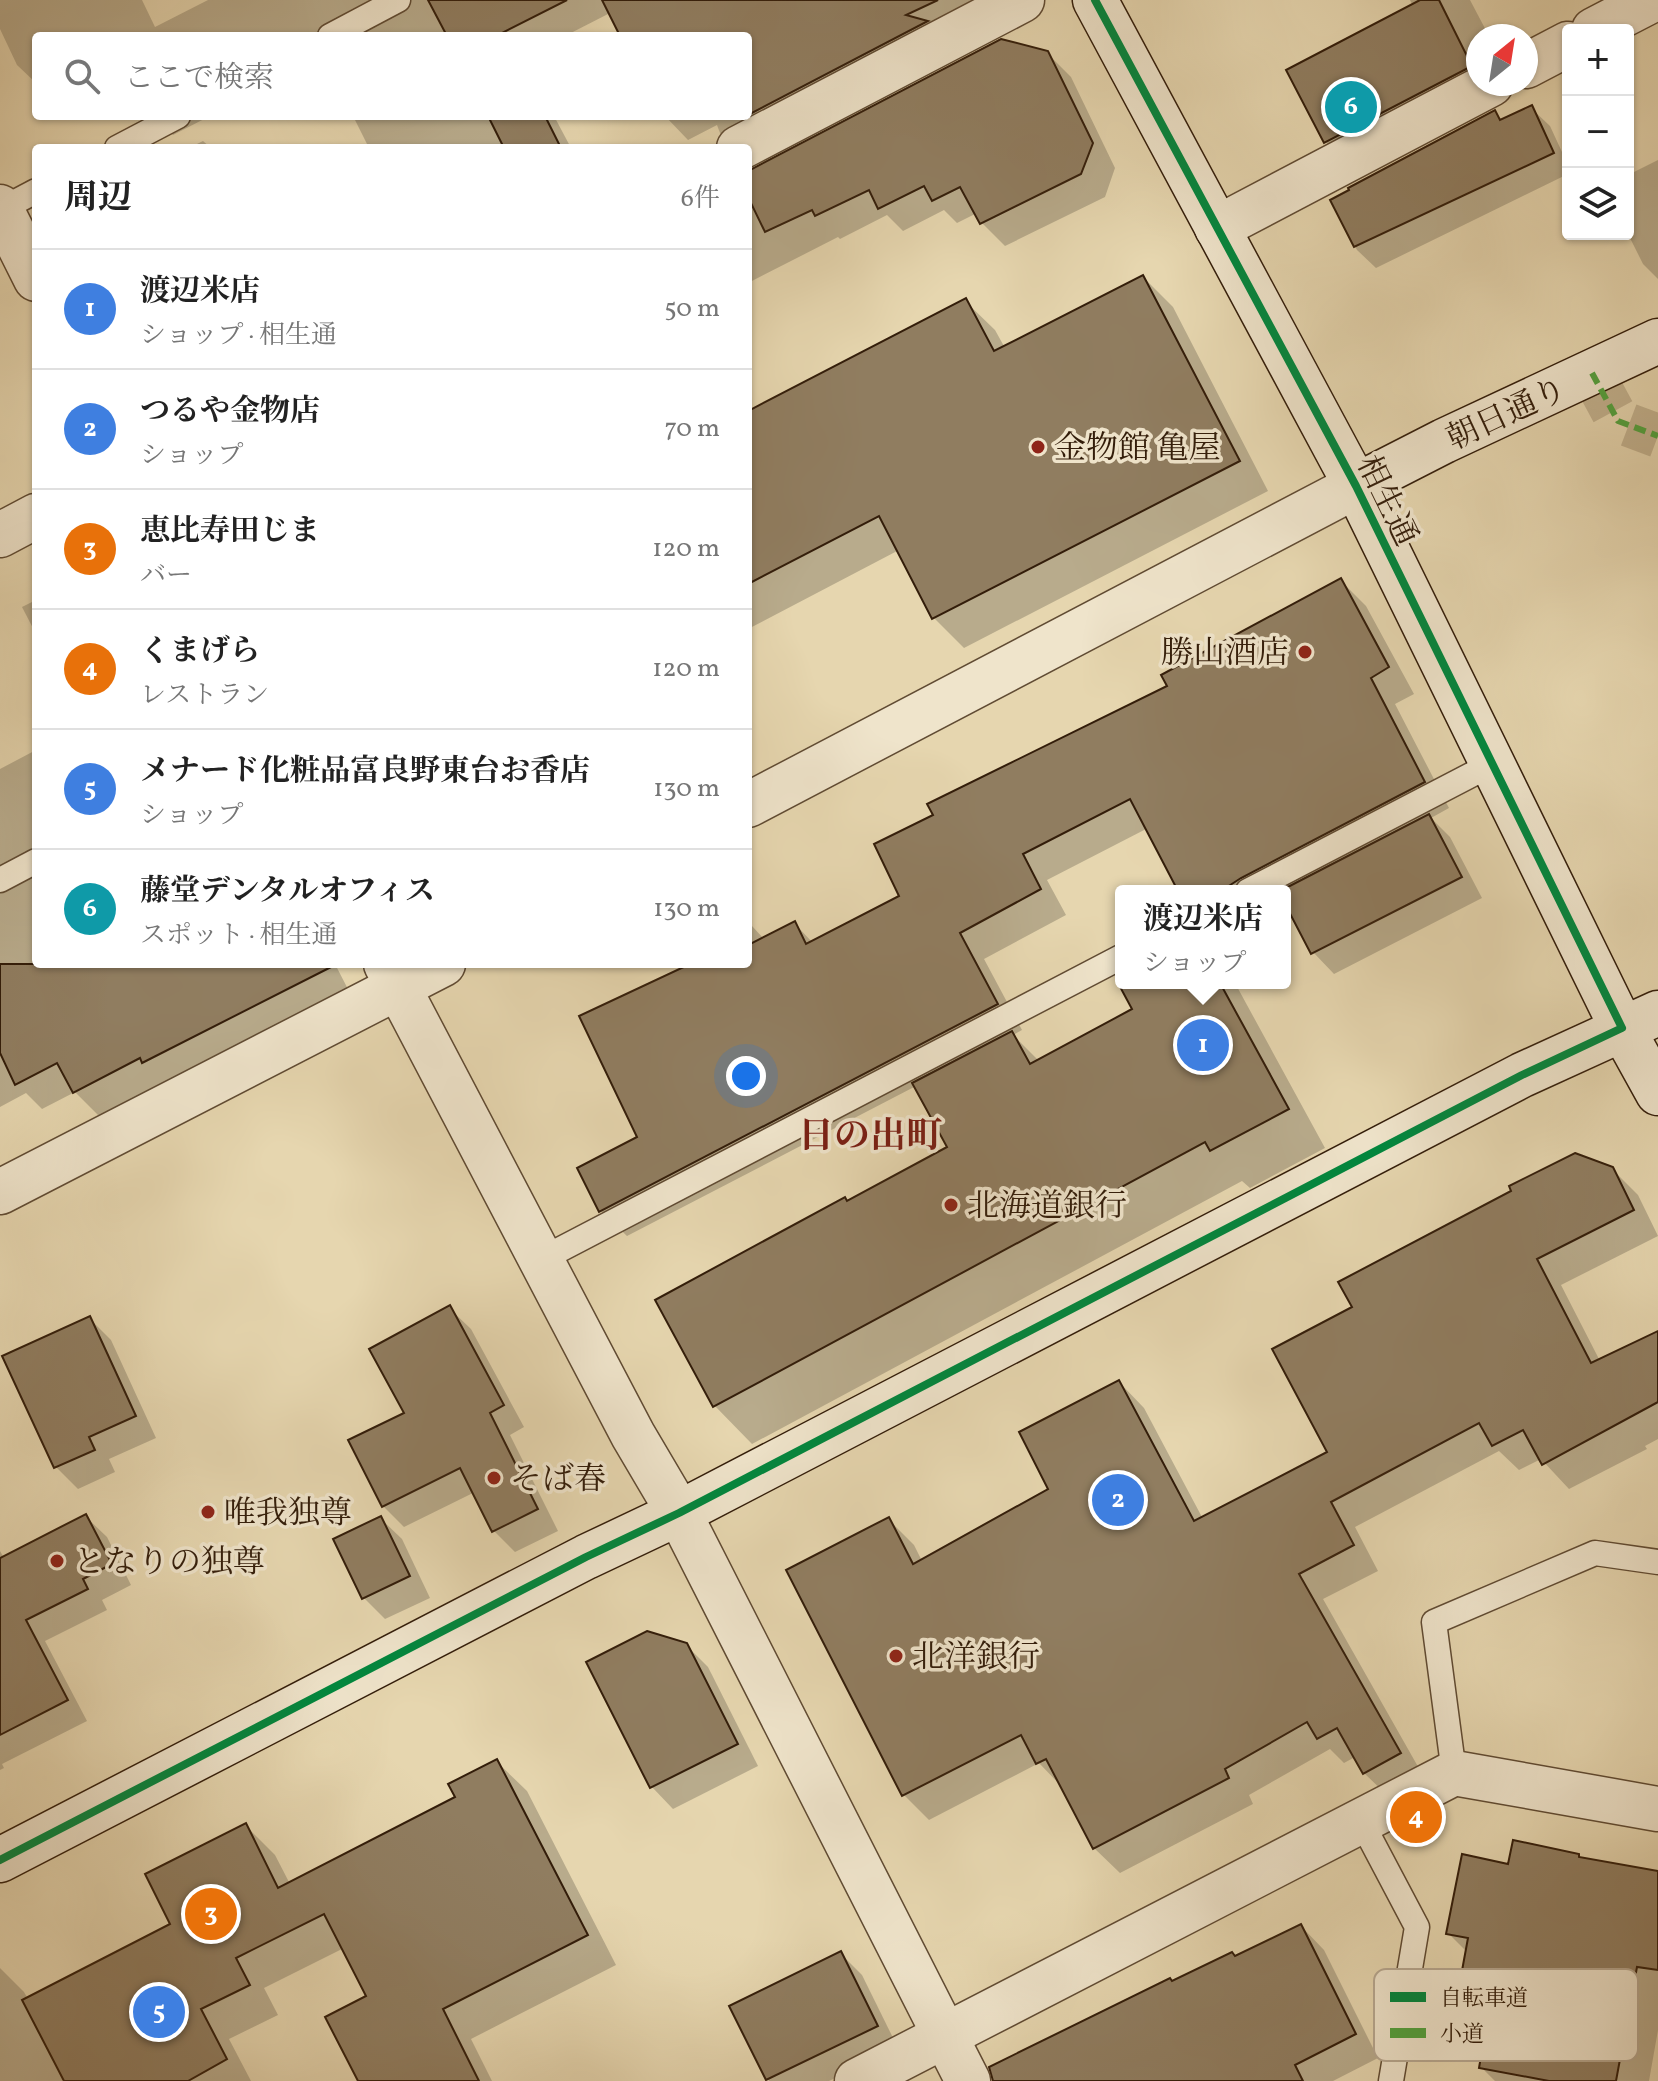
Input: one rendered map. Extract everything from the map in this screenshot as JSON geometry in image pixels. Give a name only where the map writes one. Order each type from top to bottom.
[{"type":"street","points":[[747,144],[1022,0]]},
{"type":"street","name":"相生通","points":[[1095,0],[1356,486],[1492,764],[1640,1021],[1658,1093]]},
{"type":"street","points":[[1606,24],[1652,0]]},
{"type":"street","points":[[1538,60],[1562,47]]},
{"type":"street","points":[[1217,228],[1468,96]]},
{"type":"street","points":[[0,209],[32,271]]},
{"type":"street","name":"朝日通り","points":[[752,803],[1444,441],[1656,344]]},
{"type":"street","points":[[0,535],[32,518]]},
{"type":"street","points":[[0,1192],[392,976],[426,968]]},
{"type":"street","points":[[392,976],[633,1435],[679,1513],[968,2081]]},
{"type":"street","points":[[0,1860],[586,1557],[679,1513],[1522,1075],[1640,1021]]},
{"type":"street","points":[[857,2081],[1454,1773],[1658,1809]]},
{"type":"lane","points":[[338,32],[398,0]]},
{"type":"lane","points":[[125,144],[170,120]]},
{"type":"lane","points":[[0,209],[32,193]]},
{"type":"lane","points":[[1260,885],[1492,764]]},
{"type":"lane","points":[[0,880],[32,863]]},
{"type":"lane","points":[[540,1260],[1115,960]]},
{"type":"lane","points":[[1454,1773],[1434,1622],[1595,1553],[1658,1562]]},
{"type":"lane","points":[[1361,1821],[1417,1927],[1410,1969]]},
{"type":"lane","points":[[1391,2081],[1394,2061]]},
{"type":"building","points":[[428,0],[567,0],[504,32],[445,32]]},
{"type":"building","points":[[602,0],[938,0],[906,15],[928,21],[752,113],[752,32],[618,32]]},
{"type":"building","points":[[1420,0],[1439,0],[1466,54],[1466,69],[1324,143],[1286,70]]},
{"type":"building","points":[[1001,39],[1048,51],[1093,143],[1081,174],[980,224],[960,187],[932,201],[924,186],[878,209],[869,190],[815,216],[812,210],[765,232],[752,205],[752,169]]},
{"type":"building","points":[[1532,105],[1554,153],[1354,247],[1330,200],[1495,110],[1500,120]]},
{"type":"building","points":[[490,120],[547,120],[559,144],[502,144]]},
{"type":"building","name":"金物館 亀屋","points":[[1143,275],[1240,461],[932,619],[879,516],[752,582],[752,409],[966,298],[994,351]]},
{"type":"building","points":[[1341,578],[1389,667],[1371,678],[1425,782],[1230,885],[1175,885],[1130,799],[1023,854],[1041,889],[960,933],[998,1004],[599,1212],[577,1168],[637,1137],[579,1016],[681,968],[752,968],[752,943],[795,921],[806,944],[899,896],[874,844],[933,815],[927,804],[1167,686],[1161,675]]},
{"type":"building","points":[[1429,814],[1462,877],[1311,954],[1291,916],[1291,885]]},
{"type":"building","points":[[0,964],[32,964],[32,968],[329,968],[142,1063],[140,1058],[73,1093],[57,1063],[15,1085],[0,1053]]},
{"type":"building","name":"北海道銀行","points":[[1121,989],[1223,989],[1289,1109],[1210,1151],[1205,1142],[713,1407],[655,1300],[845,1197],[847,1201],[947,1147],[912,1083],[1012,1031],[1030,1064],[1132,1009]]},
{"type":"building","points":[[1575,1153],[1613,1167],[1634,1210],[1537,1259],[1591,1363],[1658,1331],[1658,1402],[1542,1465],[1523,1430],[1492,1446],[1479,1423],[1331,1502],[1354,1545],[1299,1574],[1401,1753],[1363,1774],[1337,1728],[1317,1739],[1307,1722],[1225,1769],[1229,1778],[1093,1849],[1046,1759],[1036,1764],[1021,1735],[902,1796],[786,1570],[889,1517],[913,1564],[1048,1489],[1019,1432],[1119,1380],[1194,1521],[1327,1452],[1272,1349],[1352,1307],[1338,1282],[1511,1191],[1509,1186]]},
{"type":"building","points":[[450,1305],[504,1405],[490,1413],[538,1509],[492,1532],[460,1468],[382,1507],[348,1440],[404,1413],[369,1349]]},
{"type":"building","points":[[90,1316],[136,1416],[89,1437],[95,1450],[54,1468],[2,1356]]},
{"type":"building","points":[[86,1514],[112,1564],[83,1579],[88,1589],[26,1620],[68,1700],[0,1735],[0,1558]]},
{"type":"building","points":[[381,1516],[410,1576],[362,1599],[333,1539]]},
{"type":"building","points":[[647,1631],[687,1643],[738,1744],[650,1788],[586,1662]]},
{"type":"building","points":[[497,1759],[588,1935],[443,2009],[479,2081],[358,2081],[325,2017],[366,1996],[324,1914],[236,1958],[250,1985],[201,2009],[227,2059],[188,2081],[64,2081],[22,2000],[170,1924],[145,1874],[246,1823],[278,1888],[455,1797],[448,1784]]},
{"type":"building","points":[[1513,1840],[1579,1854],[1579,1857],[1658,1871],[1658,1970],[1637,1967],[1462,1969],[1468,1938],[1446,1934],[1462,1854],[1508,1864]]},
{"type":"building","points":[[1301,1924],[1356,2034],[1295,2065],[1303,2081],[993,2081],[989,2067],[1170,1978],[1172,1981],[1232,1952],[1235,1956]]},
{"type":"building","points":[[841,1951],[878,2026],[766,2080],[729,2006]]},
{"type":"building","points":[[1480,2061],[1620,2061],[1616,2081],[1549,2081],[1479,2068]]},
{"type":"tunnel","points":[[1592,373],[1618,421],[1658,436]]},
{"type":"marked path","points":[[1592,373],[1618,421],[1658,436]]},
{"type":"cycle path","points":[[0,1860],[586,1557],[679,1513],[1522,1075],[1622,1028],[1356,486],[1095,0]]},
{"type":"place","name":"藤堂デンタルオフィス","points":[[1351,107]]},
{"type":"place","name":"金物館 亀屋","points":[[1038,447]]},
{"type":"place","name":"勝山酒店","points":[[1305,652]]},
{"type":"place","name":"渡辺米店","points":[[1203,1045]]},
{"type":"place","name":"北海道銀行","points":[[951,1205]]},
{"type":"place","name":"そば春","points":[[494,1478]]},
{"type":"place","name":"つるや金物店","points":[[1118,1500]]},
{"type":"place","name":"唯我独尊","points":[[208,1512]]},
{"type":"place","name":"となりの独尊","points":[[57,1561]]},
{"type":"place","name":"北洋銀行","points":[[896,1656]]},
{"type":"place","name":"くまげら","points":[[1416,1817]]},
{"type":"place","name":"恵比寿田じま","points":[[211,1914]]},
{"type":"place","name":"メナード化粧品富良野東台お香店","points":[[159,2012]]},
{"type":"district","name":"日の出町","points":[[870,1134]]}]
